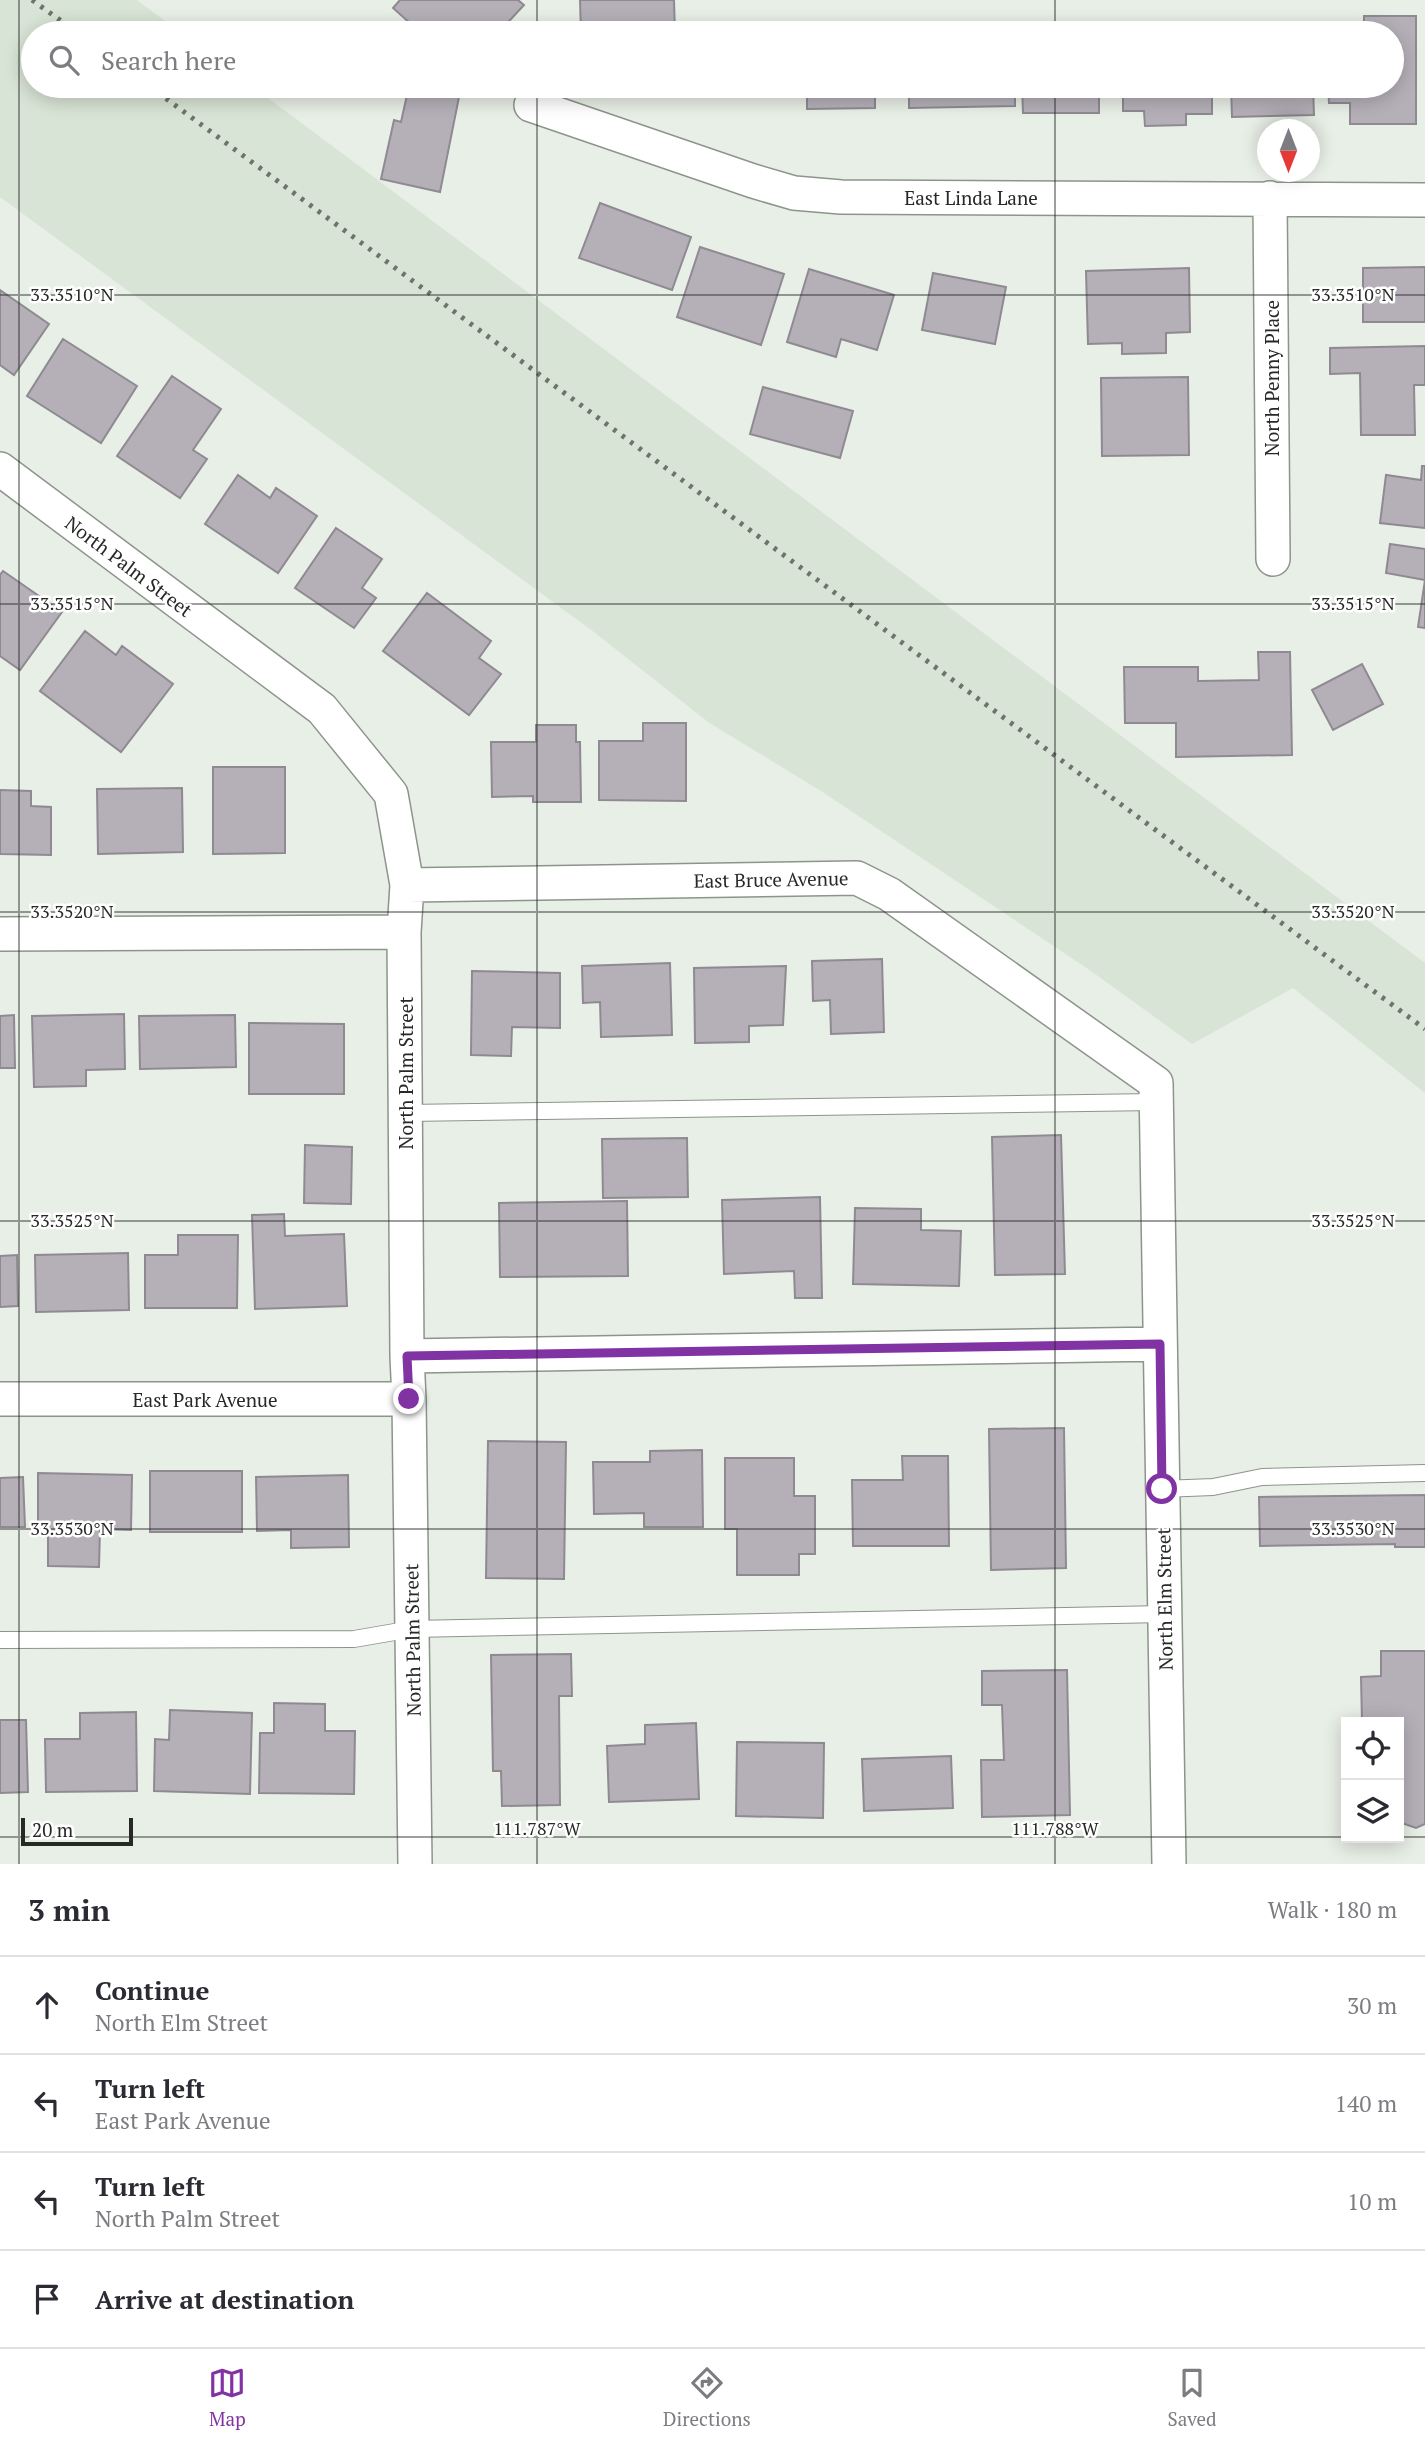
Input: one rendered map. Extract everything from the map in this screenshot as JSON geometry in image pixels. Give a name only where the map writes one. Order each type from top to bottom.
[{"type":"street","name":"East Linda Lane","points":[[531,105],[794,193],[841,197],[1425,200]]},
{"type":"street","name":"North Penny Place","points":[[1270,198],[1273,559]]},
{"type":"street","name":"North Palm Street","points":[[0,470],[322,709],[391,794],[407,885],[404,932],[405,1113],[415,1864]]},
{"type":"street","name":"East Bruce Avenue","points":[[407,885],[857,878],[888,894],[1156,1093]]},
{"type":"street","points":[[0,934],[404,932]]},
{"type":"street","name":"North Elm Street","points":[[1156,1093],[1168,1864]]},
{"type":"street","points":[[407,1356],[1160,1344]]},
{"type":"street","name":"East Park Avenue","points":[[0,1399],[409,1399]]},
{"type":"lane","points":[[405,1113],[1156,1093]]},
{"type":"lane","points":[[1162,1489],[1213,1487],[1262,1477],[1425,1473]]},
{"type":"lane","points":[[0,1640],[354,1639],[412,1629],[1164,1614]]},
{"type":"shaded area","points":[[0,0],[137,0],[165,21],[21,21],[21,98],[268,98],[1425,963],[1425,1093],[1293,988],[1192,1044],[1091,971],[821,791],[708,722],[594,632],[0,197]]},
{"type":"building","points":[[400,0],[518,0],[524,5],[509,21],[408,21],[393,8]]},
{"type":"building","points":[[580,0],[674,0],[675,21],[581,21]]},
{"type":"building","points":[[1364,16],[1416,16],[1416,124],[1350,124],[1350,103],[1329,103],[1329,98],[1404,98],[1404,21],[1364,21]]},
{"type":"building","points":[[406,98],[459,98],[440,192],[381,179],[394,120],[401,122]]},
{"type":"building","points":[[807,98],[875,98],[875,108],[807,109]]},
{"type":"building","points":[[909,98],[1015,98],[1015,106],[909,108]]},
{"type":"building","points":[[1022,98],[1099,98],[1099,113],[1023,113]]},
{"type":"building","points":[[1123,98],[1212,98],[1212,114],[1186,114],[1186,125],[1145,126],[1144,111],[1123,111]]},
{"type":"building","points":[[1231,98],[1313,98],[1314,115],[1232,117]]},
{"type":"building","points":[[600,203],[691,237],[672,290],[579,258]]},
{"type":"building","points":[[700,247],[784,274],[761,345],[677,317]]},
{"type":"building","points":[[1425,267],[1425,322],[1363,322],[1363,268]]},
{"type":"building","points":[[1189,268],[1190,332],[1166,333],[1166,353],[1122,354],[1122,343],[1088,344],[1086,271]]},
{"type":"building","points":[[809,269],[894,295],[877,350],[841,339],[836,357],[787,342]]},
{"type":"building","points":[[933,273],[1006,287],[995,344],[922,330]]},
{"type":"building","points":[[0,290],[49,324],[14,375],[0,365]]},
{"type":"building","points":[[63,339],[137,386],[101,443],[27,396]]},
{"type":"building","points":[[1425,346],[1425,385],[1414,385],[1415,435],[1361,435],[1360,373],[1330,374],[1330,348]]},
{"type":"building","points":[[172,376],[221,409],[193,450],[207,459],[180,498],[117,456]]},
{"type":"building","points":[[1188,377],[1189,455],[1102,456],[1101,378]]},
{"type":"building","points":[[763,387],[853,411],[840,458],[750,434]]},
{"type":"building","points":[[1422,466],[1425,466],[1425,528],[1380,523],[1386,475],[1421,480]]},
{"type":"building","points":[[238,475],[270,498],[276,488],[317,516],[278,573],[205,524]]},
{"type":"building","points":[[336,528],[382,559],[362,588],[376,598],[354,628],[295,588]]},
{"type":"building","points":[[1390,544],[1425,549],[1425,580],[1386,573]]},
{"type":"building","points":[[3,571],[62,612],[20,670],[0,656],[0,575]]},
{"type":"building","points":[[1425,580],[1425,628],[1418,627]]},
{"type":"building","points":[[427,593],[491,641],[479,658],[501,674],[469,715],[383,651]]},
{"type":"building","points":[[85,631],[116,655],[122,646],[173,684],[121,752],[40,691]]},
{"type":"building","points":[[1258,652],[1290,652],[1292,755],[1176,757],[1176,723],[1125,723],[1124,667],[1198,667],[1198,681],[1259,680]]},
{"type":"building","points":[[1362,664],[1383,704],[1333,730],[1312,690]]},
{"type":"building","points":[[643,723],[686,723],[686,801],[599,800],[599,741],[643,741]]},
{"type":"building","points":[[536,725],[576,725],[576,742],[580,742],[581,802],[533,802],[533,796],[492,797],[491,742],[536,742]]},
{"type":"building","points":[[213,767],[285,767],[285,853],[213,854]]},
{"type":"building","points":[[182,788],[183,852],[98,854],[97,789]]},
{"type":"building","points":[[0,790],[31,791],[31,806],[51,807],[51,855],[0,854]]},
{"type":"building","points":[[882,959],[884,1032],[831,1034],[830,1000],[813,1001],[812,961]]},
{"type":"building","points":[[670,963],[672,1035],[601,1037],[600,1002],[583,1003],[582,966]]},
{"type":"building","points":[[786,966],[783,1025],[749,1026],[749,1042],[695,1043],[694,968]]},
{"type":"building","points":[[472,971],[560,973],[560,1028],[512,1027],[511,1056],[471,1055]]},
{"type":"building","points":[[124,1014],[125,1069],[86,1070],[86,1086],[34,1087],[32,1016]]},
{"type":"building","points":[[14,1015],[15,1068],[0,1068],[0,1016]]},
{"type":"building","points":[[235,1015],[236,1067],[140,1069],[139,1016]]},
{"type":"building","points":[[249,1023],[344,1024],[344,1094],[249,1094]]},
{"type":"building","points":[[1061,1135],[1065,1274],[995,1275],[992,1137]]},
{"type":"building","points":[[687,1138],[688,1197],[603,1198],[602,1139]]},
{"type":"building","points":[[305,1145],[352,1147],[351,1204],[304,1203]]},
{"type":"building","points":[[820,1197],[822,1298],[795,1298],[794,1271],[724,1274],[722,1200]]},
{"type":"building","points":[[627,1201],[628,1276],[500,1277],[499,1203]]},
{"type":"building","points":[[855,1208],[921,1209],[921,1230],[961,1231],[959,1286],[853,1284]]},
{"type":"building","points":[[284,1214],[285,1236],[344,1234],[347,1306],[255,1309],[252,1215]]},
{"type":"building","points":[[178,1235],[238,1235],[237,1308],[145,1308],[145,1255],[178,1255]]},
{"type":"building","points":[[128,1253],[129,1310],[36,1312],[35,1255]]},
{"type":"building","points":[[17,1255],[18,1306],[0,1307],[0,1256]]},
{"type":"building","points":[[1064,1428],[1066,1568],[991,1570],[989,1429]]},
{"type":"building","points":[[488,1441],[566,1442],[564,1579],[486,1578]]},
{"type":"building","points":[[702,1450],[703,1527],[644,1527],[644,1513],[594,1514],[593,1462],[650,1462],[650,1451]]},
{"type":"building","points":[[902,1456],[948,1456],[949,1546],[853,1546],[852,1480],[903,1480]]},
{"type":"building","points":[[725,1458],[794,1458],[794,1496],[815,1496],[815,1554],[799,1554],[799,1575],[737,1575],[737,1529],[725,1529]]},
{"type":"building","points":[[150,1471],[242,1471],[242,1532],[150,1532]]},
{"type":"building","points":[[38,1473],[132,1475],[131,1530],[100,1529],[99,1567],[48,1566],[48,1528],[38,1528]]},
{"type":"building","points":[[348,1475],[349,1547],[291,1548],[291,1530],[257,1531],[256,1477]]},
{"type":"building","points":[[23,1477],[25,1527],[0,1527],[0,1478]]},
{"type":"building","points":[[1425,1495],[1425,1547],[1395,1547],[1395,1544],[1260,1546],[1259,1497]]},
{"type":"building","points":[[1381,1651],[1425,1651],[1425,1824],[1416,1828],[1404,1824],[1404,1717],[1362,1717],[1361,1677],[1381,1676]]},
{"type":"building","points":[[571,1654],[572,1696],[559,1696],[560,1805],[502,1806],[501,1771],[493,1771],[491,1655]]},
{"type":"building","points":[[1067,1670],[1070,1815],[982,1817],[981,1760],[1004,1760],[1002,1705],[982,1705],[982,1671]]},
{"type":"building","points":[[274,1703],[325,1704],[325,1731],[355,1731],[354,1794],[259,1793],[260,1733],[274,1733]]},
{"type":"building","points":[[170,1710],[252,1713],[250,1794],[154,1791],[155,1739],[169,1740]]},
{"type":"building","points":[[136,1712],[137,1791],[46,1792],[45,1739],[80,1739],[80,1713]]},
{"type":"building","points":[[0,1720],[26,1720],[28,1792],[0,1793]]},
{"type":"building","points":[[696,1723],[699,1799],[609,1802],[607,1746],[645,1744],[645,1725]]},
{"type":"building","points":[[737,1742],[824,1743],[823,1818],[736,1816]]},
{"type":"building","points":[[951,1756],[953,1808],[864,1811],[862,1759]]},
{"type":"railway","points":[[32,0],[61,21]]},
{"type":"railway","points":[[165,98],[1425,1029]]},
{"type":"route","points":[[409,1399],[407,1356],[1160,1344],[1162,1489]]}]
